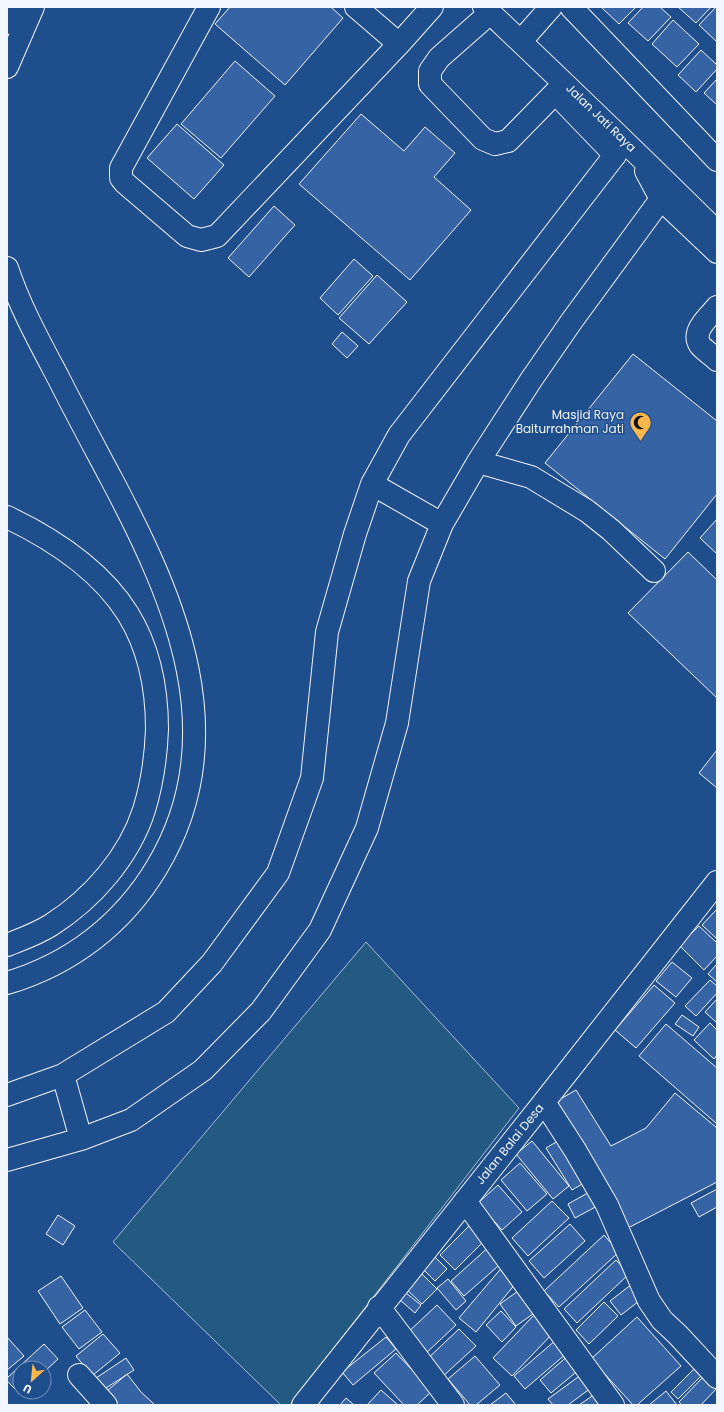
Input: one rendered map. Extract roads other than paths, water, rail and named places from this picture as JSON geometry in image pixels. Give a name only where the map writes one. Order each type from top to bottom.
[{"type":"main road","points":[[7,23],[16,7]]},
{"type":"main road","points":[[7,67],[34,7]]},
{"type":"main road","points":[[209,7],[121,168],[121,178],[125,183],[187,236],[201,240],[217,236],[399,44],[432,7]]},
{"type":"main road","points":[[356,7],[399,44]]},
{"type":"main road","points":[[521,41],[552,7]]},
{"type":"main road","points":[[571,7],[717,160]]},
{"type":"main road","points":[[483,11],[439,58],[430,72],[430,84],[483,139],[496,144],[508,141],[555,93]]},
{"type":"main road","name":"Jalan Jati Raya","points":[[483,11],[521,41],[624,152]]},
{"type":"main road","name":"Jalan Jati Raya","points":[[483,11],[555,93],[717,232]]},
{"type":"main road","points":[[7,1095],[63,1075],[166,1012],[212,963],[278,873],[312,778],[327,632],[355,534],[372,484],[399,435],[624,152],[661,199],[717,252]]},
{"type":"main road","points":[[7,1160],[81,1140],[130,1120],[203,1070],[261,1011],[320,930],[367,828],[397,723],[419,581],[442,524],[478,462],[531,380],[661,199]]},
{"type":"main road","points":[[7,268],[38,340],[137,527],[171,607],[188,667],[192,692],[194,722],[194,750],[188,795],[183,814],[164,856],[152,876],[134,901],[119,918],[93,940],[68,957],[47,968],[7,982]]},
{"type":"main road","points":[[717,307],[698,329],[697,337],[700,344],[717,360]]},
{"type":"main road","points":[[478,462],[531,477],[538,481],[587,512],[611,530],[654,571]]},
{"type":"main road","points":[[372,484],[442,524]]},
{"type":"main road","points":[[7,517],[31,529],[79,560],[113,593],[128,614],[139,636],[148,661],[154,686],[157,716],[156,742],[150,787],[144,811],[136,831],[124,852],[110,872],[68,913],[50,925],[25,938],[7,945]]},
{"type":"main road","name":"Jalan Balai Desa","points":[[303,1405],[379,1307],[716,885]]},
{"type":"main road","points":[[63,1075],[81,1140]]},
{"type":"main road","points":[[544,1102],[575,1150],[607,1205],[649,1301],[662,1320],[717,1377]]},
{"type":"main road","points":[[465,1201],[613,1405]]},
{"type":"main road","points":[[379,1307],[452,1405]]},
{"type":"main road","points":[[80,1375],[106,1405]]},
{"type":"place","name":"Masjid Raya Baiturrahman Jati","points":[[640,442]]}]
